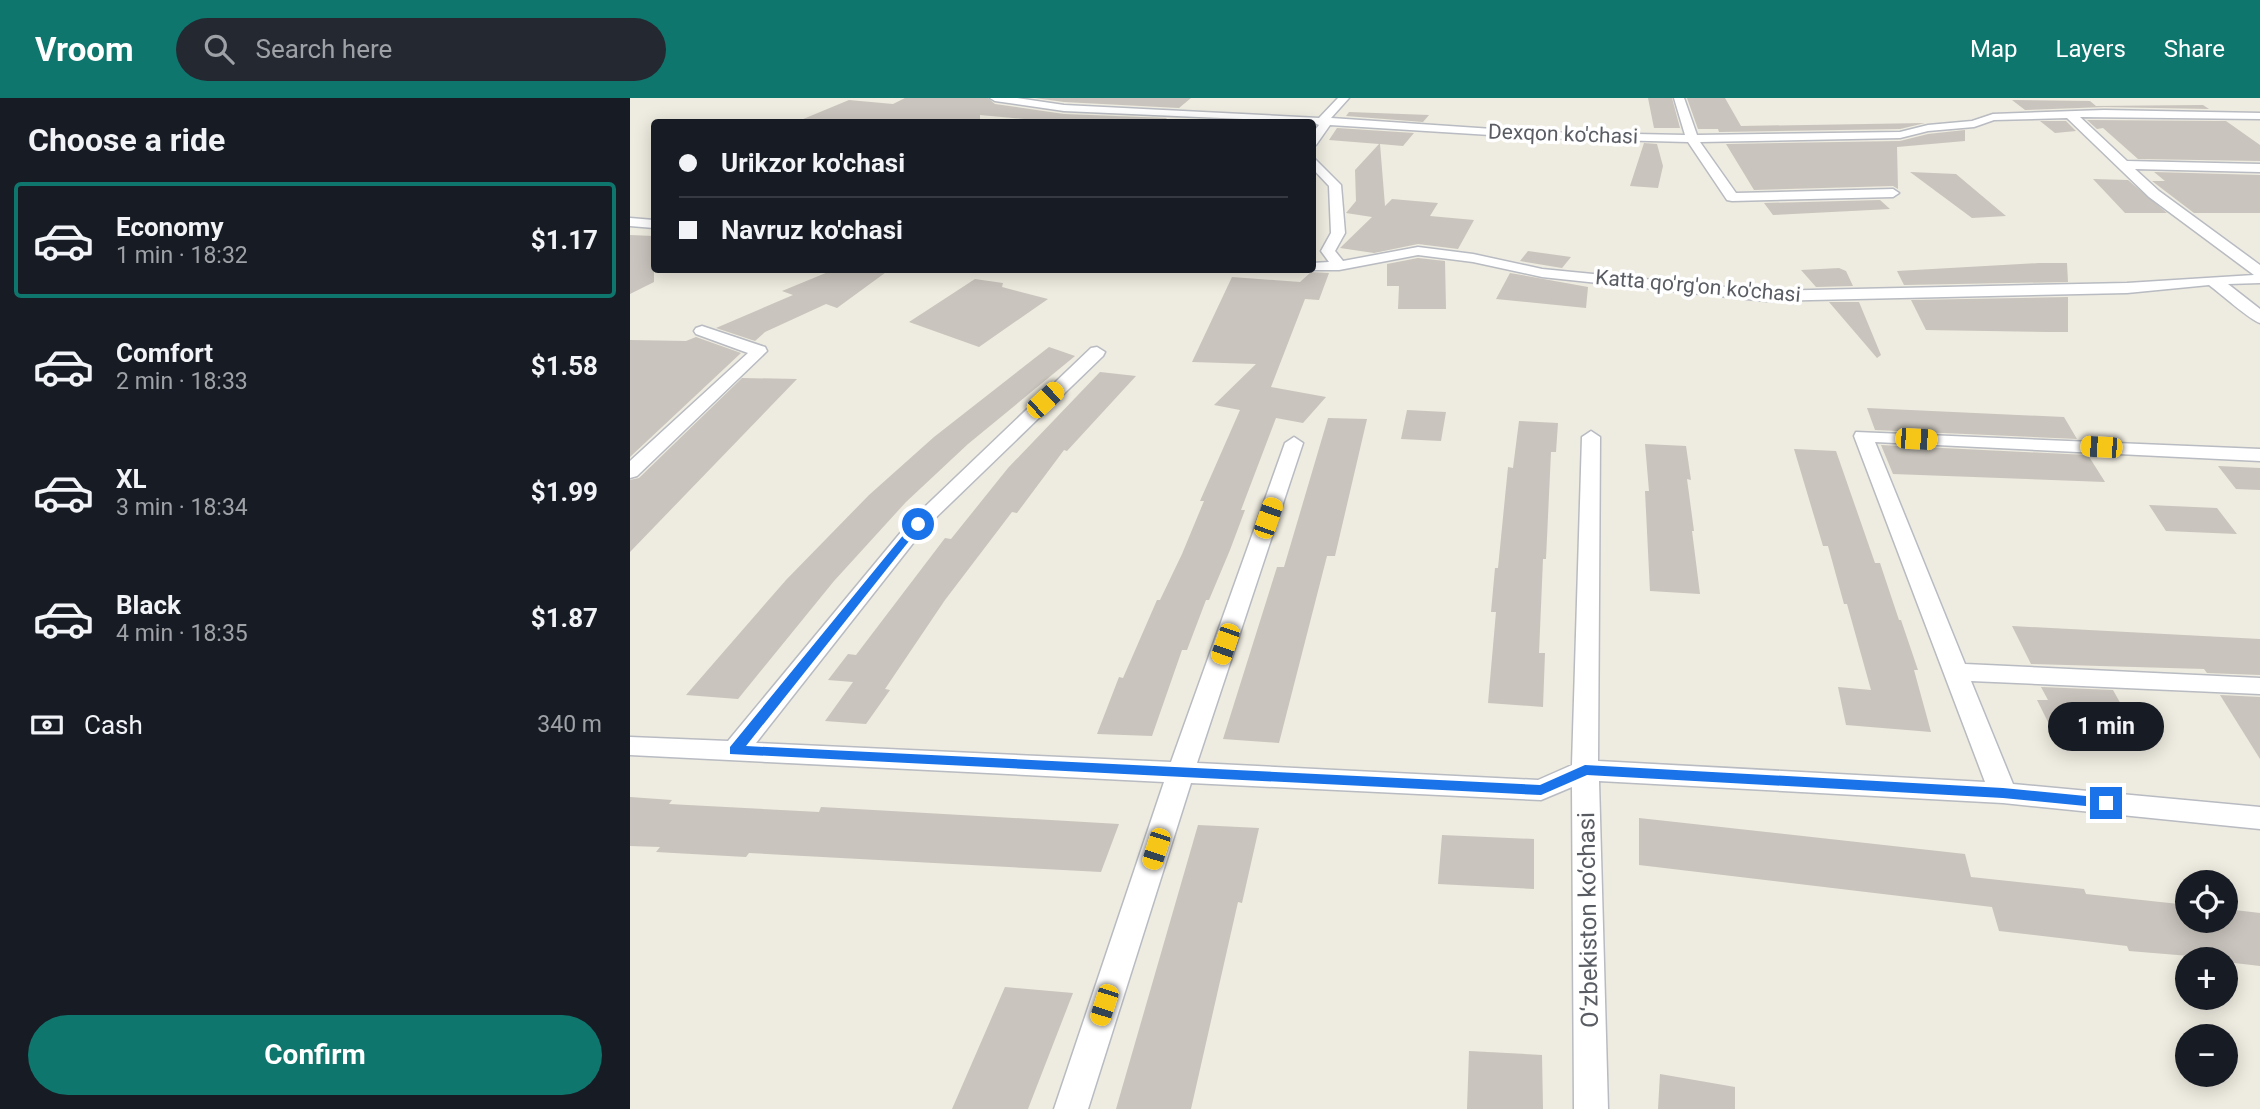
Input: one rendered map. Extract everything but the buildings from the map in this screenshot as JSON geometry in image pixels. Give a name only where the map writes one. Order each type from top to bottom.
[{"type":"street","name":"Dexqon ko'chasi","points":[[995,98],[1063,108],[1284,119]]},
{"type":"street","points":[[1046,118],[1082,98]]},
{"type":"street","points":[[1316,136],[1324,121],[1344,98]]},
{"type":"street","points":[[1679,98],[1692,139],[1732,197],[1893,193]]},
{"type":"street","name":"Dexqon ko'chasi","points":[[1316,121],[1536,135],[1692,139],[1900,135],[1928,128],[1974,124],[1993,117],[2061,112],[2260,116]]},
{"type":"street","points":[[2061,112],[2154,194],[2260,272]]},
{"type":"street","points":[[1316,164],[1335,185],[1338,233],[1328,251],[1339,265]]},
{"type":"street","points":[[2121,165],[2260,168]]},
{"type":"street","points":[[630,222],[651,224]]},
{"type":"street","name":"Katta qo'rg'on ko'chasi","points":[[1316,267],[1418,251],[1473,257],[1542,273],[1766,296],[2127,288],[2212,280],[2260,279]]},
{"type":"street","points":[[2212,280],[2241,300],[2260,318]]},
{"type":"street","points":[[630,472],[759,351],[702,331]]},
{"type":"street","points":[[735,751],[918,524],[1097,352]]},
{"type":"street","points":[[2003,793],[1863,436],[2260,455]]},
{"type":"street","name":"O‘zbekiston ko‘chasi","points":[[1591,437],[1585,770],[1591,1109]]},
{"type":"street","points":[[1070,1109],[1181,771],[1294,443]]},
{"type":"street","points":[[1955,672],[2260,686]]},
{"type":"street","points":[[630,746],[1541,790],[1585,770],[2003,793],[2260,818]]},
{"type":"route","points":[[918,524],[735,751],[1541,790],[1585,770],[2003,793],[2106,803]]}]
